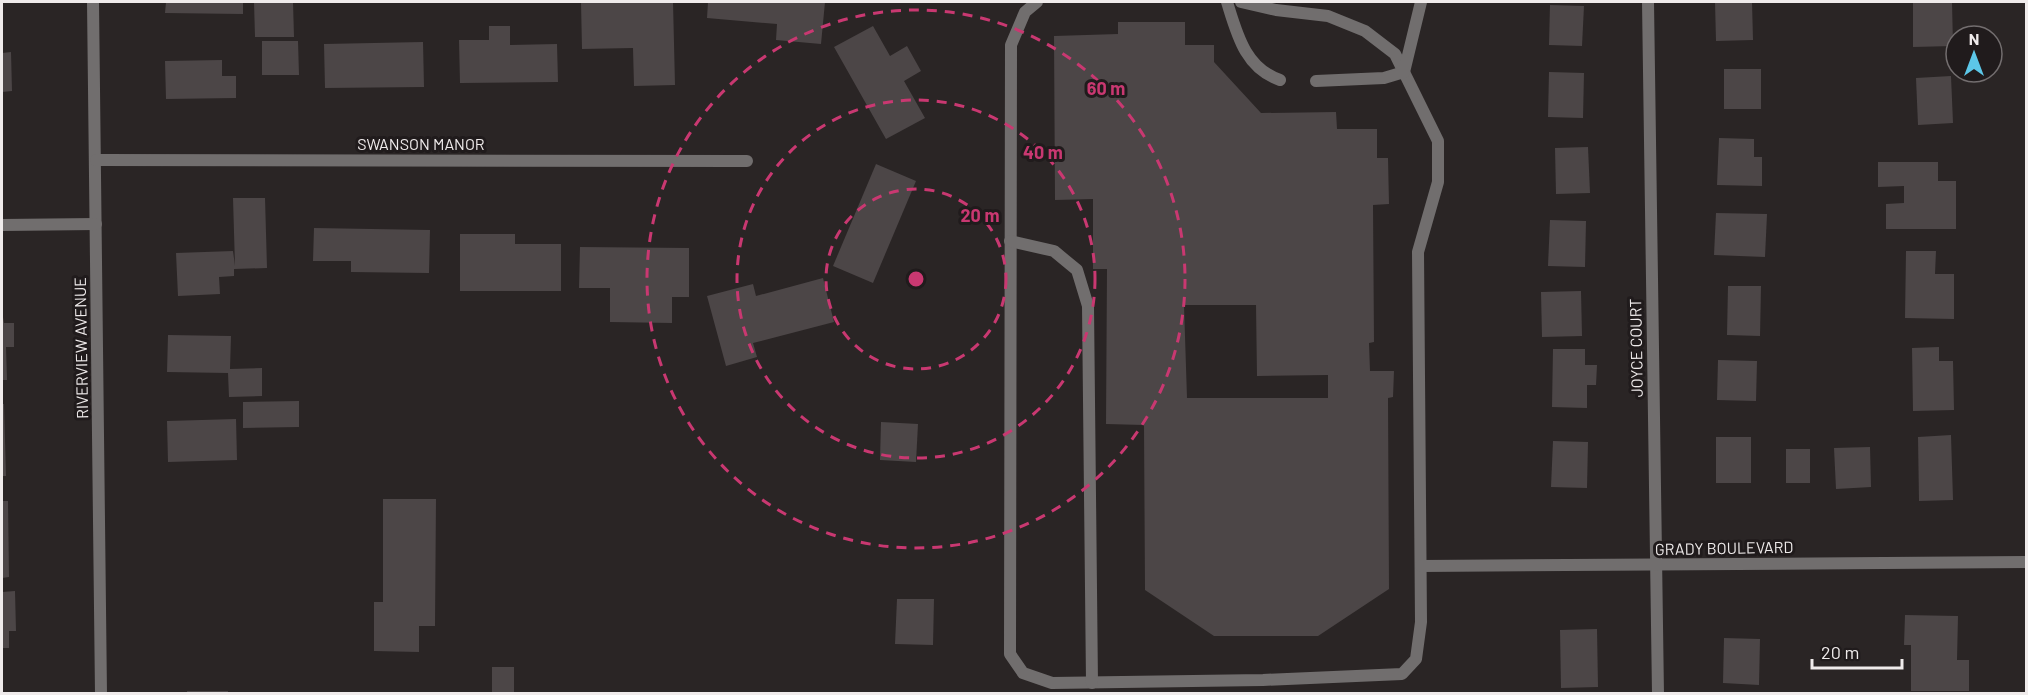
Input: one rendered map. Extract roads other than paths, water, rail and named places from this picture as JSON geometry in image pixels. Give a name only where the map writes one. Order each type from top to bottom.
[{"type":"street","name":"RIVERVIEW AVENUE","points":[[93,2],[101,693]]},
{"type":"street","points":[[1036,2],[1025,12],[1011,45],[1010,654],[1023,674],[1052,683],[1402,674],[1416,658],[1421,622],[1418,252],[1438,182],[1438,141],[1395,54],[1365,31],[1328,16],[1276,10],[1241,2]]},
{"type":"street","points":[[1227,2],[1238,38],[1251,63],[1269,76],[1280,80]]},
{"type":"street","points":[[1404,72],[1421,2]]},
{"type":"street","name":"JOYCE COURT","points":[[1648,2],[1658,693]]},
{"type":"street","points":[[1316,81],[1384,78],[1404,72]]},
{"type":"street","name":"SWANSON MANOR","points":[[96,160],[747,161]]},
{"type":"street","points":[[2,225],[96,224]]},
{"type":"street","points":[[1010,241],[1054,251],[1077,270],[1088,306],[1092,683]]},
{"type":"street","name":"GRADY BOULEVARD","points":[[1421,566],[2026,562]]}]
